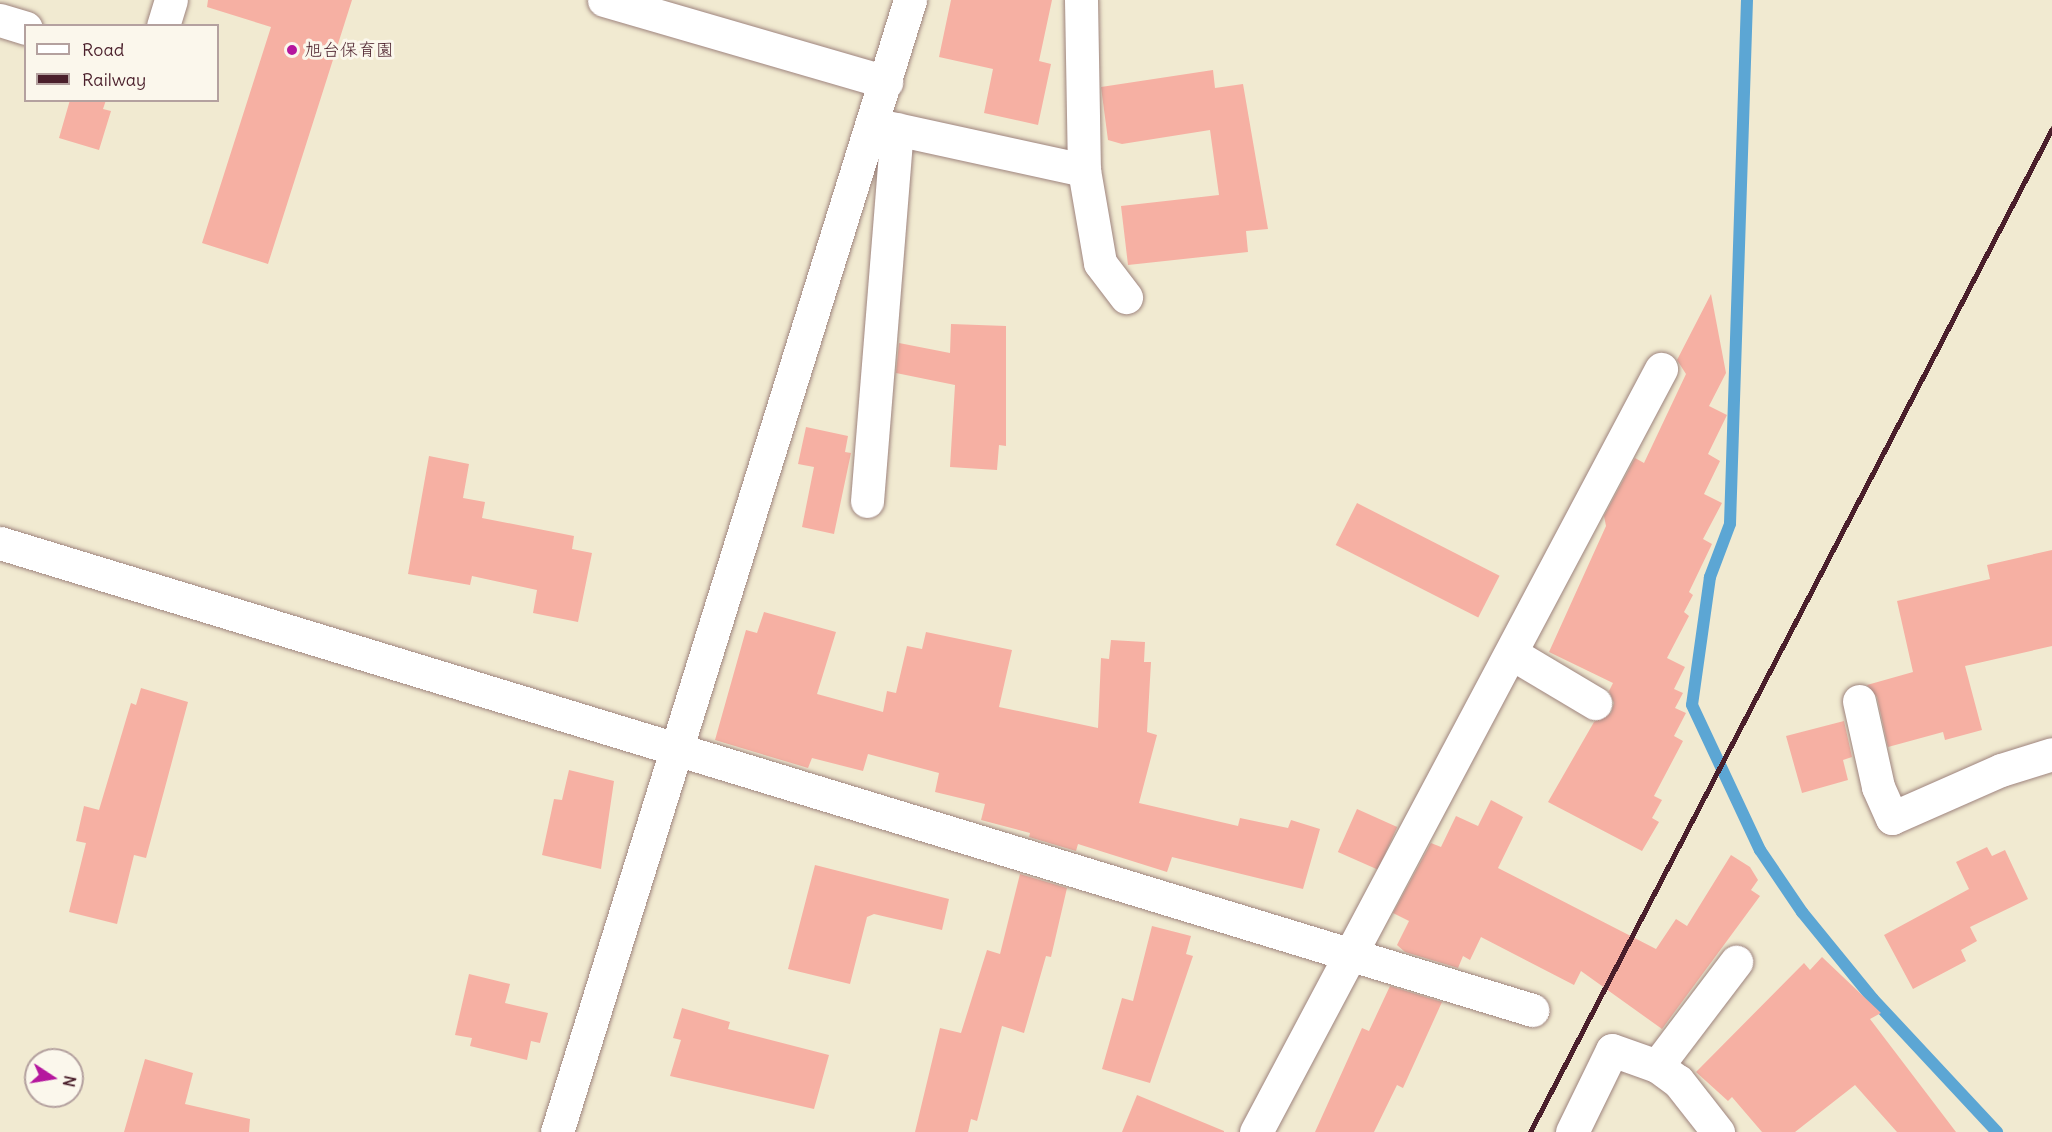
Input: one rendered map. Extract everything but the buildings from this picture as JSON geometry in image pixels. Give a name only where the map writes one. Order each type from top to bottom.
[{"type":"street","points":[[164,24],[171,0]]},
{"type":"street","points":[[604,0],[886,82]]},
{"type":"street","points":[[867,501],[886,82],[910,0]]},
{"type":"street","points":[[1081,0],[1084,170],[1100,263],[1126,297]]},
{"type":"street","points":[[0,20],[24,27]]},
{"type":"street","points":[[885,127],[1084,170]]},
{"type":"street","points":[[558,1132],[676,752],[885,127]]},
{"type":"street","points":[[1256,1132],[1661,369]]},
{"type":"street","points":[[0,543],[676,752],[1532,1010]]},
{"type":"street","points":[[1511,653],[1595,704]]},
{"type":"street","points":[[1859,701],[1878,787],[1892,818],[2001,770],[2052,754]]},
{"type":"street","points":[[1657,1066],[1736,962]]},
{"type":"street","points":[[1572,1132],[1612,1050],[1657,1066],[1678,1081],[1718,1132]]},
{"type":"waterway","points":[[1747,0],[1730,524],[1710,577],[1692,705],[1760,850],[1802,912],[1873,999],[1997,1132]]},
{"type":"railway","points":[[1530,1132],[2052,129]]},
{"type":"place","name":"旭台保育園","points":[[292,50]]}]
